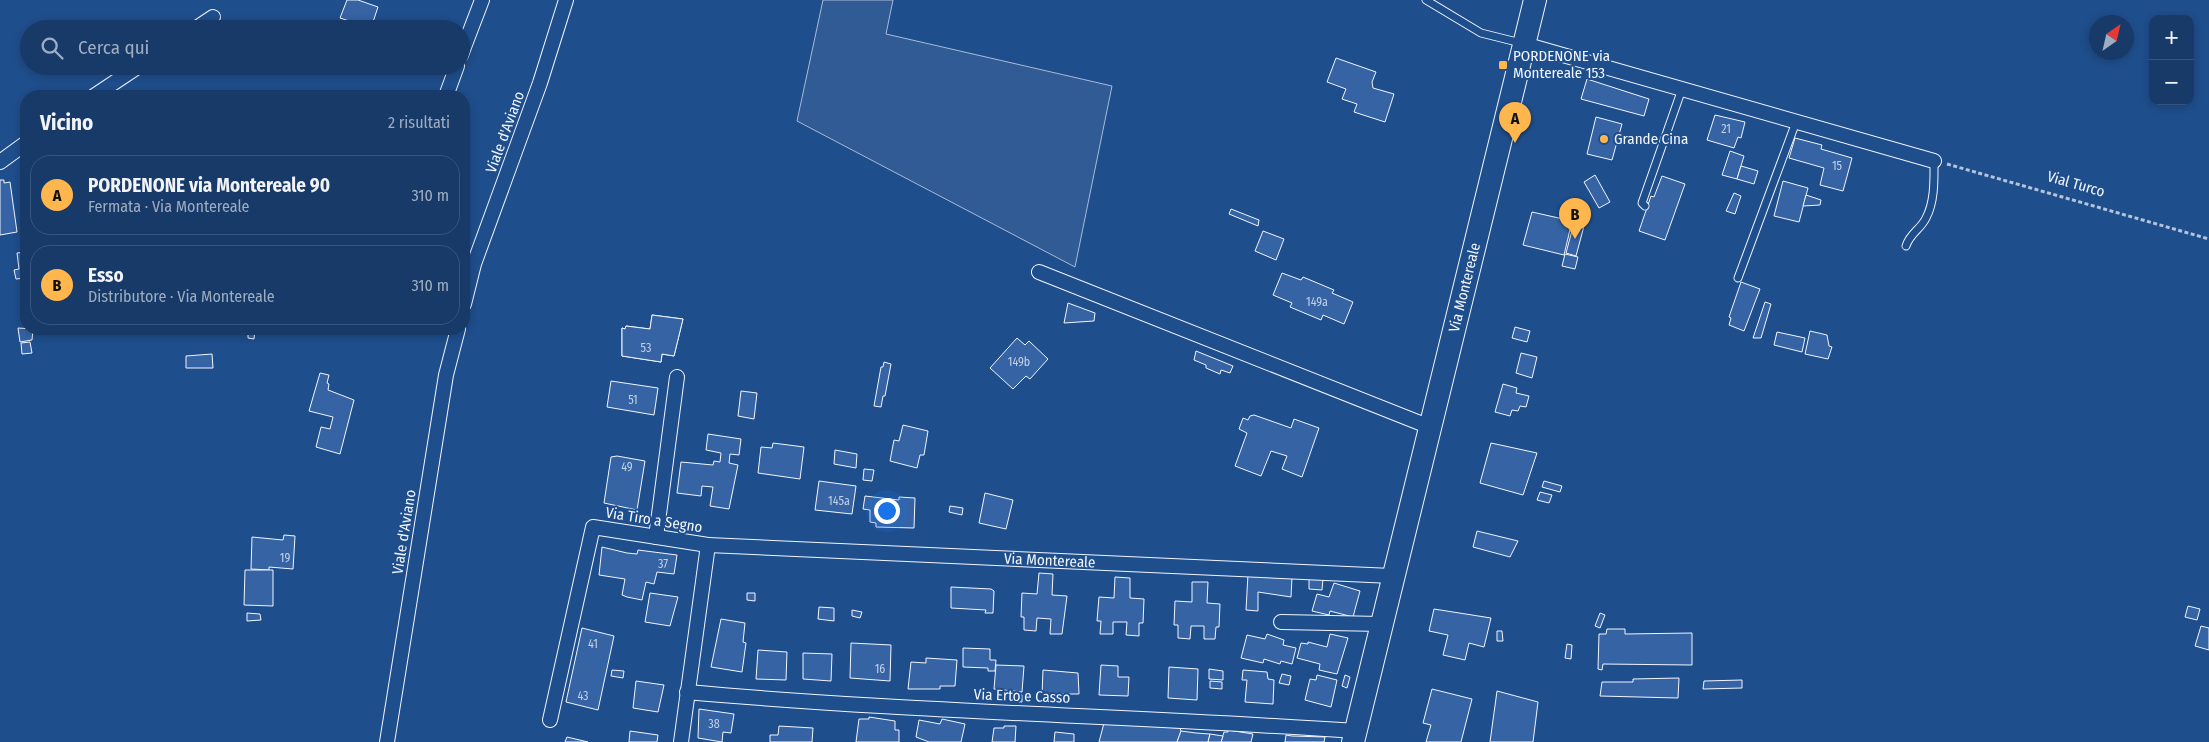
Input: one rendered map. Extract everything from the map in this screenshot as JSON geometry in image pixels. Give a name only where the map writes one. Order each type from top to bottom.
[{"type":"main road","name":"Via Montereale","points":[[1355,736],[1392,576],[1535,0]]},
{"type":"street","points":[[470,31],[482,0]]},
{"type":"street","name":"Viale d'Aviano","points":[[470,258],[540,83],[566,0]]},
{"type":"street","points":[[209,20],[213,17]]},
{"type":"street","points":[[1524,44],[1934,160]]},
{"type":"street","points":[[103,90],[126,75]]},
{"type":"street","points":[[448,90],[454,75]]},
{"type":"street","points":[[0,162],[20,147]]},
{"type":"street","points":[[1039,272],[1430,427]]},
{"type":"street","name":"Viale d'Aviano","points":[[387,742],[446,375],[456,335]]},
{"type":"street","points":[[656,537],[677,377]]},
{"type":"street","name":"Via Tiro a Segno","points":[[550,720],[594,527],[708,545],[681,742]]},
{"type":"street","name":"Via Montereale","points":[[708,545],[1392,576]]},
{"type":"street","points":[[1281,622],[1381,624]]},
{"type":"street","name":"Via Erto e Casso","points":[[687,692],[940,709],[1195,720],[1355,736]]},
{"type":"lane","points":[[1426,0],[1481,33],[1524,44]]},
{"type":"lane","points":[[1645,206],[1642,203],[1682,89]]},
{"type":"lane","points":[[1738,278],[1796,122]]},
{"type":"lane","points":[[1906,246],[1909,237],[1926,219],[1934,186],[1934,160]]},
{"type":"path","name":"Vial Turco","points":[[1934,160],[2209,239]]},
{"type":"shaded area","points":[[823,0],[893,0],[886,34],[1112,86],[1075,267],[797,121]]},
{"type":"building","points":[[347,0],[358,0],[378,7],[374,20],[346,20],[340,18]]},
{"type":"building","points":[[1336,58],[1376,72],[1372,82],[1373,88],[1394,94],[1385,122],[1354,112],[1357,104],[1342,99],[1346,89],[1327,82]]},
{"type":"building","points":[[1587,79],[1649,99],[1644,116],[1581,99]]},
{"type":"building","points":[[1715,115],[1745,122],[1741,138],[1738,137],[1734,148],[1707,140]]},
{"type":"building","name":"Grande Cina","points":[[1596,117],[1622,124],[1612,160],[1587,154]]},
{"type":"building","points":[[1795,138],[1822,145],[1821,149],[1852,158],[1843,191],[1820,185],[1824,168],[1789,158]]},
{"type":"building","points":[[1730,151],[1744,156],[1737,179],[1722,175]]},
{"type":"building","points":[[1741,166],[1758,171],[1754,184],[1737,179]]},
{"type":"building","points":[[1595,175],[1610,202],[1599,208],[1584,182]]},
{"type":"building","points":[[1662,176],[1685,184],[1665,240],[1639,231],[1651,196],[1654,197]]},
{"type":"building","points":[[0,180],[4,180],[4,183],[10,182],[17,232],[0,235]]},
{"type":"building","points":[[1783,181],[1808,188],[1799,222],[1774,216]]},
{"type":"building","points":[[1734,193],[1741,196],[1735,214],[1726,211]]},
{"type":"building","points":[[1806,195],[1821,200],[1820,205],[1803,206]]},
{"type":"building","points":[[1231,209],[1259,220],[1258,226],[1229,214]]},
{"type":"building","points":[[1532,212],[1572,221],[1564,255],[1523,245]]},
{"type":"building","points":[[1574,223],[1584,226],[1576,256],[1566,253]]},
{"type":"building","points":[[1263,231],[1284,239],[1276,260],[1255,251]]},
{"type":"building","points":[[17,253],[20,253],[20,279],[16,279],[14,270],[19,269]]},
{"type":"building","points":[[1565,254],[1578,257],[1575,269],[1562,266]]},
{"type":"building","points":[[1282,273],[1301,280],[1303,277],[1334,290],[1332,293],[1353,302],[1344,324],[1323,315],[1321,320],[1290,307],[1292,303],[1273,295]]},
{"type":"building","points":[[1741,282],[1760,289],[1744,331],[1729,325],[1731,318],[1729,317]]},
{"type":"building","points":[[1765,302],[1771,304],[1761,338],[1753,338]]},
{"type":"building","points":[[1068,303],[1095,313],[1094,321],[1064,323]]},
{"type":"building","points":[[652,315],[683,319],[674,356],[662,354],[661,362],[622,356],[622,328],[625,329],[626,326],[650,329]],"holes":[[[647,337],[656,339],[655,346],[646,344]]]},
{"type":"building","points":[[652,315],[683,319],[674,356],[662,354],[661,362],[622,356],[622,328],[625,329],[626,326],[650,329]]},
{"type":"building","points":[[1515,327],[1530,331],[1527,342],[1512,338]]},
{"type":"building","points":[[18,328],[20,328],[20,335],[32,335],[32,340],[20,342]]},
{"type":"building","points":[[1810,331],[1827,335],[1829,346],[1832,347],[1828,359],[1805,354]]},
{"type":"building","points":[[1777,332],[1805,338],[1802,352],[1774,345]]},
{"type":"building","points":[[248,335],[254,335],[254,339],[248,338]]},
{"type":"building","points":[[1017,338],[1025,345],[1029,341],[1048,359],[1030,379],[1026,376],[1013,389],[990,368]]},
{"type":"building","points":[[30,342],[32,353],[22,354],[21,343]]},
{"type":"building","points":[[1196,351],[1233,366],[1230,373],[1221,370],[1220,374],[1206,368],[1206,365],[1194,360]]},
{"type":"building","points":[[1521,353],[1537,357],[1532,378],[1516,373]]},
{"type":"building","points":[[212,354],[213,368],[186,368],[186,356]]},
{"type":"building","points":[[884,362],[891,364],[885,396],[883,396],[881,407],[874,406],[881,367],[883,367]]},
{"type":"building","points":[[320,373],[329,375],[328,390],[354,400],[340,454],[316,447],[321,427],[330,429],[333,417],[309,411]]},
{"type":"building","points":[[611,381],[658,388],[654,415],[607,407]]},
{"type":"building","points":[[1503,384],[1517,388],[1516,393],[1529,396],[1526,407],[1520,406],[1518,411],[1512,410],[1510,416],[1495,412]]},
{"type":"building","points":[[741,391],[757,393],[754,419],[738,416]]},
{"type":"building","points":[[1254,415],[1291,428],[1294,419],[1319,428],[1302,477],[1282,469],[1287,456],[1271,451],[1261,476],[1235,466],[1247,433],[1239,429],[1243,418],[1248,420],[1250,416]]},
{"type":"building","points":[[903,425],[928,431],[924,455],[920,455],[917,468],[890,461],[894,440],[899,441]]},
{"type":"building","points":[[708,434],[741,439],[739,455],[730,454],[729,463],[738,465],[729,509],[710,506],[713,487],[702,486],[701,496],[677,493],[681,462],[713,465],[714,461],[720,462],[721,453],[706,450]]},
{"type":"building","points":[[773,443],[804,447],[800,479],[758,473],[761,447],[772,448]]},
{"type":"building","points":[[1491,443],[1537,453],[1523,495],[1480,483]]},
{"type":"building","points":[[835,450],[857,454],[856,468],[834,464]]},
{"type":"building","points":[[617,456],[645,461],[637,510],[604,503],[611,457]]},
{"type":"building","points":[[864,469],[874,470],[872,481],[863,480]]},
{"type":"building","points":[[819,481],[856,486],[852,514],[815,510]]},
{"type":"building","points":[[1544,481],[1562,486],[1560,492],[1542,487]]},
{"type":"building","points":[[1540,492],[1552,495],[1549,503],[1537,500]]},
{"type":"building","points":[[985,493],[1013,500],[1006,529],[979,523]]},
{"type":"building","points":[[865,496],[899,500],[899,497],[915,498],[914,528],[876,527],[876,523],[870,522],[870,510],[863,509]]},
{"type":"building","points":[[950,506],[963,508],[962,515],[949,512]]},
{"type":"building","points":[[1477,531],[1518,541],[1510,557],[1473,547]]},
{"type":"building","points":[[284,535],[295,536],[293,569],[269,567],[269,570],[251,569],[252,537],[283,540]]},
{"type":"building","points":[[602,547],[627,553],[637,554],[638,550],[677,555],[674,574],[657,572],[654,584],[646,582],[642,600],[627,597],[622,595],[625,579],[599,575]]},
{"type":"building","points":[[245,570],[273,570],[273,606],[244,605]]},
{"type":"building","points":[[1039,573],[1053,574],[1052,595],[1067,596],[1062,634],[1050,634],[1051,619],[1037,618],[1036,631],[1024,630],[1024,617],[1021,617],[1022,593],[1037,594]]},
{"type":"building","points":[[1248,574],[1292,577],[1291,597],[1258,592],[1258,611],[1246,610]]},
{"type":"building","points":[[1115,577],[1130,578],[1130,598],[1144,599],[1143,623],[1139,623],[1139,636],[1126,635],[1127,622],[1113,622],[1113,634],[1100,634],[1101,621],[1097,621],[1099,597],[1114,598]]},
{"type":"building","points":[[1309,578],[1323,579],[1322,590],[1309,589]]},
{"type":"building","points":[[1192,582],[1208,582],[1207,603],[1220,604],[1219,627],[1216,627],[1215,639],[1204,639],[1204,626],[1191,626],[1190,639],[1178,638],[1178,625],[1174,625],[1175,601],[1192,602]]},
{"type":"building","points":[[1334,583],[1360,591],[1353,617],[1330,611],[1329,615],[1312,611],[1317,594],[1329,597]]},
{"type":"building","points":[[951,587],[991,589],[994,591],[993,613],[985,613],[986,610],[951,608]]},
{"type":"building","points":[[650,593],[678,597],[670,626],[645,622]]},
{"type":"building","points":[[747,593],[755,593],[755,601],[747,600]]},
{"type":"building","points":[[2188,606],[2200,609],[2197,620],[2185,617]]},
{"type":"building","points":[[819,607],[834,608],[834,621],[818,619]]},
{"type":"building","points":[[1434,609],[1491,618],[1484,647],[1469,643],[1465,660],[1443,655],[1448,635],[1429,631]]},
{"type":"building","points":[[852,610],[862,612],[860,618],[852,616]]},
{"type":"building","points":[[247,613],[260,614],[261,620],[247,621]]},
{"type":"building","points":[[1600,613],[1605,615],[1600,628],[1595,626]]},
{"type":"building","points":[[721,619],[745,623],[743,642],[746,643],[742,672],[711,667]]},
{"type":"building","points":[[2201,626],[2209,628],[2209,650],[2195,646]]},
{"type":"building","points":[[582,628],[614,636],[598,710],[566,702]]},
{"type":"building","points":[[1607,629],[1625,629],[1625,634],[1692,633],[1692,665],[1603,664],[1602,670],[1598,669],[1599,634],[1606,634]]},
{"type":"building","points":[[1497,631],[1502,631],[1503,641],[1497,641]]},
{"type":"building","points":[[1267,634],[1284,640],[1283,645],[1296,648],[1292,664],[1281,661],[1280,664],[1264,659],[1263,663],[1241,658],[1247,635],[1265,639]]},
{"type":"building","points":[[1330,634],[1348,638],[1337,674],[1319,670],[1320,664],[1297,658],[1301,643],[1308,644],[1308,642],[1327,647]]},
{"type":"building","points":[[851,643],[891,645],[890,681],[850,678]]},
{"type":"building","points":[[1567,644],[1572,645],[1571,659],[1565,658]]},
{"type":"building","points":[[963,648],[990,649],[990,660],[996,660],[995,671],[988,671],[988,668],[963,667]]},
{"type":"building","points":[[758,650],[787,652],[786,680],[756,679]]},
{"type":"building","points":[[803,653],[832,654],[831,681],[803,679]]},
{"type":"building","points":[[926,658],[957,660],[955,686],[940,686],[940,689],[908,689],[911,662],[926,663]]},
{"type":"building","points":[[996,665],[1024,666],[1022,692],[994,689]]},
{"type":"building","points":[[1101,665],[1118,666],[1118,677],[1129,677],[1128,696],[1099,695]]},
{"type":"building","points":[[1169,667],[1198,669],[1197,700],[1168,698]]},
{"type":"building","points":[[1209,669],[1223,671],[1223,680],[1209,679]]},
{"type":"building","points":[[612,670],[624,671],[623,678],[611,676]]},
{"type":"building","points":[[1043,670],[1078,673],[1079,694],[1042,694]]},
{"type":"building","points":[[1243,670],[1267,672],[1268,679],[1274,680],[1273,704],[1245,702],[1247,680],[1242,680]]},
{"type":"building","points":[[1282,674],[1291,676],[1289,685],[1279,683]]},
{"type":"building","points":[[1317,675],[1337,680],[1331,707],[1305,700],[1310,679],[1316,680]]},
{"type":"building","points":[[1345,675],[1350,677],[1347,688],[1342,686]]},
{"type":"building","points":[[1679,678],[1678,698],[1600,696],[1602,682],[1633,682],[1633,679]]},
{"type":"building","points":[[1742,680],[1742,688],[1703,689],[1704,681]]},
{"type":"building","points":[[636,681],[664,685],[658,712],[633,708]]},
{"type":"building","points":[[1210,681],[1222,682],[1222,689],[1210,688]]},
{"type":"building","points":[[1432,689],[1472,699],[1461,742],[1426,742],[1431,725],[1423,723]]},
{"type":"building","points":[[1497,691],[1538,702],[1533,742],[1490,742]]},
{"type":"building","points":[[1010,694],[1022,695],[1022,702],[1009,701]]},
{"type":"building","points":[[699,709],[734,714],[731,733],[723,732],[722,742],[698,738]]},
{"type":"building","points":[[869,717],[895,721],[895,730],[899,730],[899,742],[856,742],[859,719],[869,719]]},
{"type":"building","points":[[942,719],[965,724],[961,742],[929,742],[916,737],[919,720],[940,724]]},
{"type":"building","points":[[1104,723],[1180,728],[1181,731],[1177,742],[1099,742]]},
{"type":"building","points":[[779,726],[813,728],[812,742],[770,742],[770,735],[778,735]]},
{"type":"building","points":[[1004,726],[1016,726],[1015,742],[992,742],[994,728],[1004,728]]},
{"type":"building","points":[[1228,730],[1253,734],[1251,742],[1221,742],[1224,732],[1228,732]]},
{"type":"building","points":[[630,731],[658,735],[657,742],[629,742]]},
{"type":"building","points":[[1181,731],[1210,734],[1208,742],[1177,742]]},
{"type":"building","points":[[1055,732],[1074,734],[1074,742],[1054,742]]},
{"type":"building","points":[[1210,734],[1223,736],[1221,742],[1208,742]]},
{"type":"building","points":[[1286,735],[1325,737],[1324,742],[1285,742]]},
{"type":"building","points":[[567,737],[588,742],[565,742]]},
{"type":"place","name":"PORDENONE via Montereale 153","points":[[1503,65]]},
{"type":"place","name":"Grande Cina","points":[[1604,139]]},
{"type":"place","name":"PORDENONE via Montereale 90","points":[[1515,143]]},
{"type":"place","name":"Esso","points":[[1575,239]]}]
